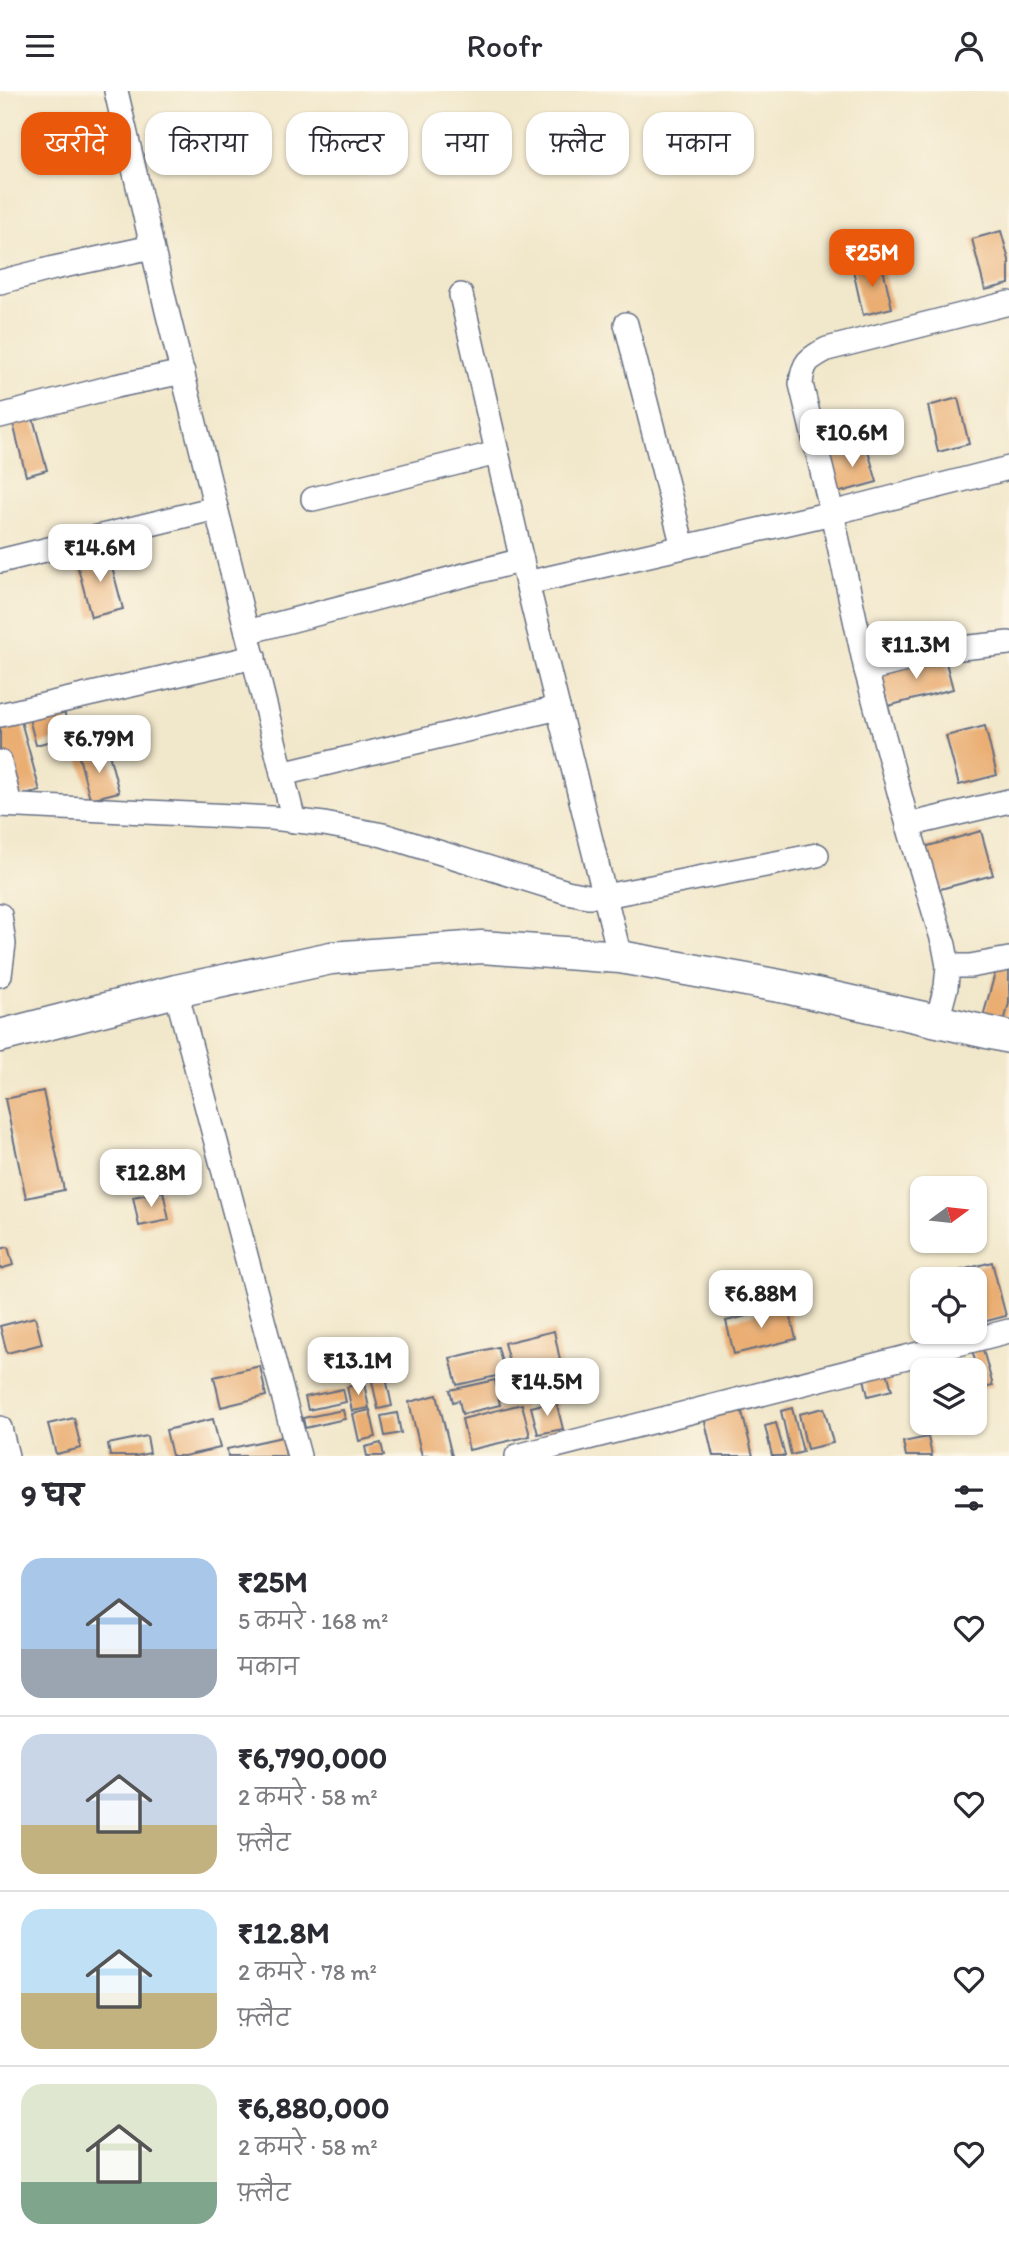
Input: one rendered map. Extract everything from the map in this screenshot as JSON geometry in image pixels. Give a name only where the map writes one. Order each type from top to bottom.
[{"type":"street","points":[[116,91],[294,821]]},
{"type":"street","points":[[0,282],[152,247]]},
{"type":"street","points":[[461,295],[527,583],[620,957]]},
{"type":"street","points":[[937,1021],[948,967],[944,945],[866,670],[832,513],[800,384],[803,367],[827,349],[1009,303]]},
{"type":"street","points":[[626,324],[682,547]]},
{"type":"street","points":[[0,417],[116,386],[183,372]]},
{"type":"street","points":[[313,499],[497,453]]},
{"type":"street","points":[[527,583],[832,513],[1009,468]]},
{"type":"street","points":[[0,561],[216,508]]},
{"type":"street","points":[[247,632],[522,560]]},
{"type":"street","points":[[866,670],[951,649],[1009,643]]},
{"type":"street","points":[[0,715],[254,657]]},
{"type":"street","points":[[282,774],[558,708]]},
{"type":"street","points":[[0,762],[5,805],[294,821],[383,835],[567,892],[588,896],[605,896],[817,855]]},
{"type":"street","points":[[908,825],[1009,801]]},
{"type":"street","points":[[0,915],[4,944],[0,975]]},
{"type":"street","points":[[0,1037],[176,991],[331,958],[481,947],[620,957],[785,987],[1009,1037]]},
{"type":"street","points":[[948,967],[1009,959]]},
{"type":"street","points":[[176,991],[299,1456]]},
{"type":"street","points":[[517,1456],[588,1448],[802,1383],[1009,1331]]},
{"type":"street","points":[[0,1428],[7,1456]]},
{"type":"building","points":[[1001,231],[1009,260],[1009,284],[985,290],[972,239]]},
{"type":"building","points":[[882,264],[892,308],[863,315],[853,270]]},
{"type":"building","points":[[958,398],[969,444],[938,452],[928,406]]},
{"type":"building","points":[[33,418],[47,470],[26,476],[13,423]]},
{"type":"building","points":[[866,444],[877,482],[837,493],[827,455]]},
{"type":"building","points":[[108,552],[123,609],[91,617],[76,560]]},
{"type":"building","points":[[944,655],[953,689],[888,706],[879,673]]},
{"type":"building","points":[[63,706],[70,736],[36,745],[28,715]]},
{"type":"building","points":[[21,721],[40,791],[6,800],[0,776],[0,727]]},
{"type":"building","points":[[985,726],[997,775],[959,785],[946,736]]},
{"type":"building","points":[[108,750],[119,792],[90,799],[79,757]]},
{"type":"building","points":[[981,831],[993,875],[933,891],[921,848]]},
{"type":"building","points":[[997,966],[1009,969],[1009,1003],[1003,1026],[982,1020]]},
{"type":"building","points":[[43,1091],[64,1190],[26,1198],[5,1099]]},
{"type":"building","points":[[163,1191],[169,1220],[139,1226],[133,1197]]},
{"type":"building","points":[[8,1247],[13,1265],[0,1269],[0,1249]]},
{"type":"building","points":[[992,1262],[1006,1316],[987,1321],[987,1267],[973,1267]]},
{"type":"building","points":[[788,1306],[796,1339],[734,1354],[726,1321]]},
{"type":"building","points":[[35,1317],[42,1344],[7,1353],[0,1326]]},
{"type":"building","points":[[554,1331],[561,1365],[513,1377],[504,1343]]},
{"type":"building","points":[[982,1346],[985,1358],[974,1358],[972,1349]]},
{"type":"building","points":[[498,1347],[505,1374],[457,1385],[450,1358]]},
{"type":"building","points":[[987,1364],[993,1386],[987,1387]]},
{"type":"building","points":[[260,1366],[266,1396],[221,1407],[214,1377]]},
{"type":"building","points":[[886,1368],[892,1390],[868,1396],[863,1374]]},
{"type":"building","points":[[386,1378],[392,1406],[378,1409],[372,1381]]},
{"type":"building","points":[[495,1380],[500,1405],[462,1414],[459,1400],[453,1402],[450,1390]]},
{"type":"building","points":[[364,1383],[369,1408],[352,1411],[347,1387]]},
{"type":"building","points":[[343,1389],[346,1402],[308,1410],[305,1397]]},
{"type":"building","points":[[437,1395],[452,1456],[422,1456],[409,1402]]},
{"type":"building","points":[[556,1401],[563,1429],[538,1434],[531,1407]]},
{"type":"building","points":[[522,1404],[530,1436],[469,1450],[462,1419]]},
{"type":"building","points":[[740,1404],[753,1456],[713,1456],[703,1413]]},
{"type":"building","points":[[792,1408],[803,1452],[791,1455],[781,1411]]},
{"type":"building","points":[[824,1408],[833,1443],[807,1449],[799,1414]]},
{"type":"building","points":[[343,1410],[345,1419],[305,1428],[303,1418]]},
{"type":"building","points":[[370,1410],[376,1437],[359,1441],[353,1414]]},
{"type":"building","points":[[397,1413],[401,1433],[385,1436],[381,1416]]},
{"type":"building","points":[[74,1418],[81,1448],[56,1454],[48,1424]]},
{"type":"building","points":[[213,1419],[220,1448],[172,1456],[166,1430]]},
{"type":"building","points":[[776,1423],[785,1456],[772,1456],[765,1426]]},
{"type":"building","points":[[147,1436],[150,1453],[110,1456],[108,1444]]},
{"type":"building","points":[[282,1437],[286,1456],[228,1456],[227,1449]]},
{"type":"building","points":[[928,1437],[932,1456],[906,1456],[903,1442]]},
{"type":"building","points":[[381,1443],[384,1456],[367,1456],[365,1447]]}]
